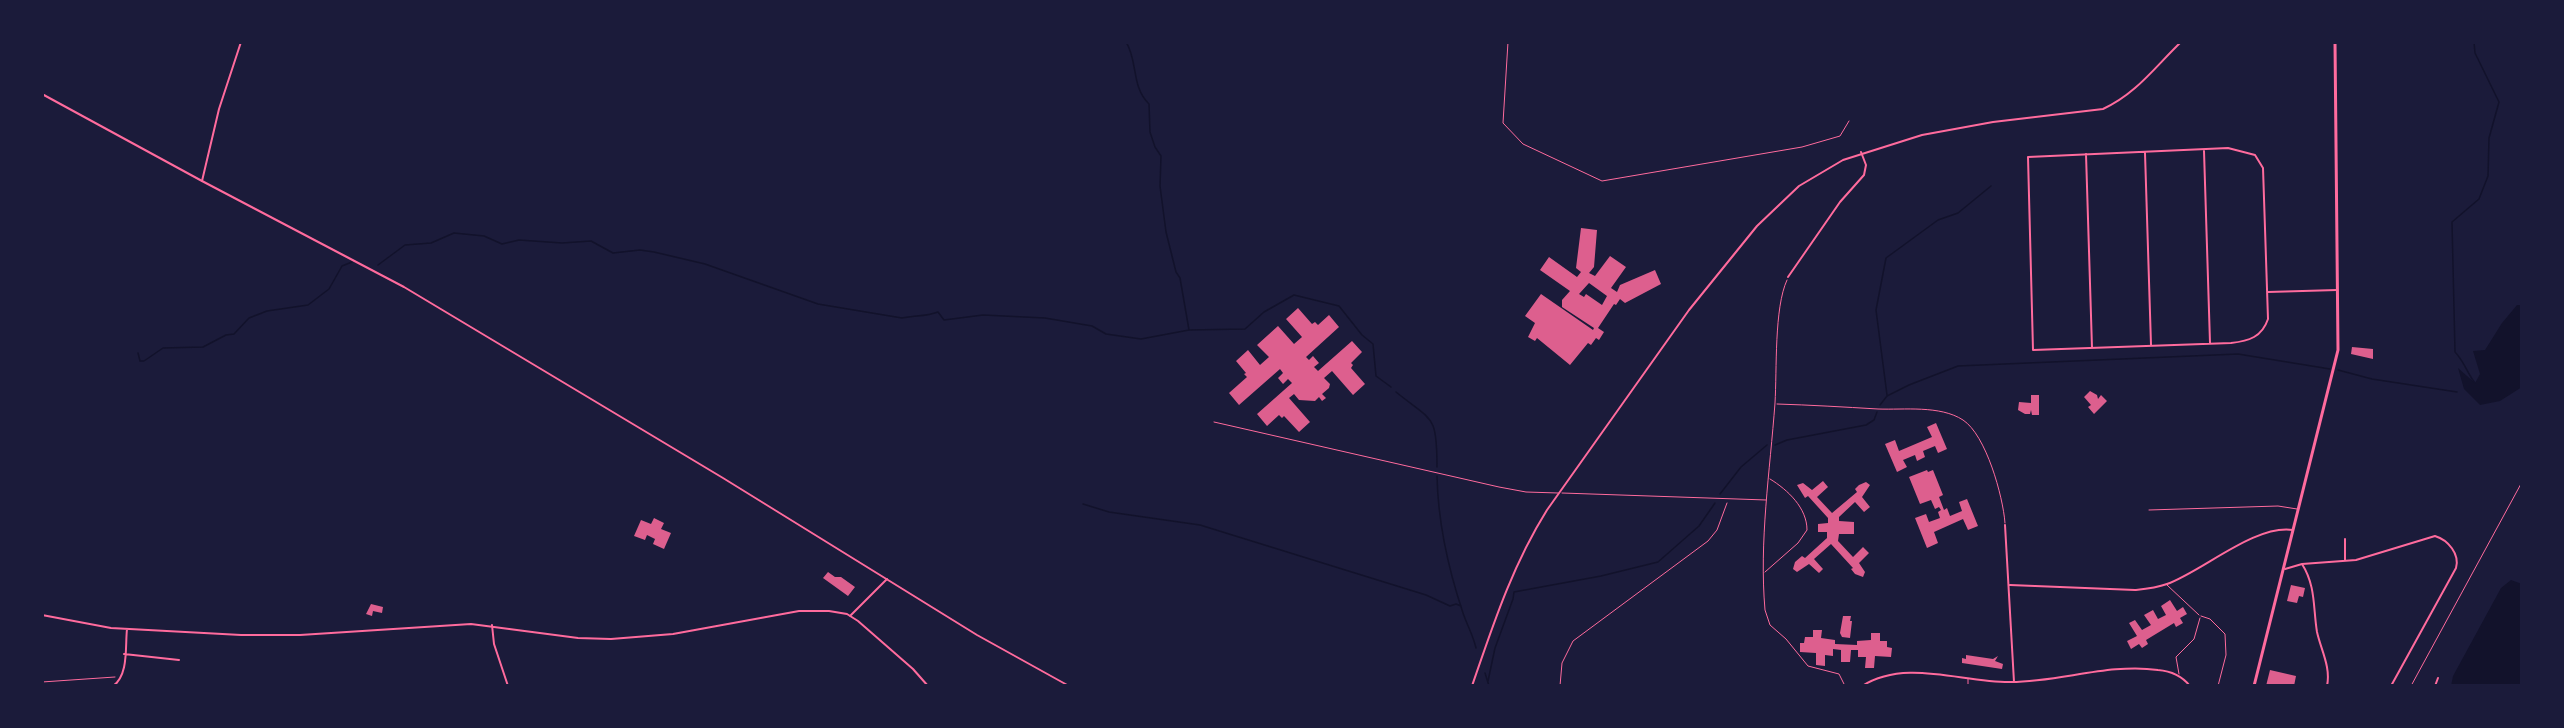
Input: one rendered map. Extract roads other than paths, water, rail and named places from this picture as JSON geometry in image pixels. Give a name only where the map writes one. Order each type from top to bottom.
[{"type":"main road","points":[[2254,686],[2337,357],[2335,42]]},
{"type":"street","points":[[202,181],[217,117],[242,42]]},
{"type":"street","points":[[1472,686],[1500,603],[1530,537],[1662,345],[1757,226],[1799,186],[1821,171],[1861,152],[1965,126],[2103,109],[2133,92],[2180,43]]},
{"type":"street","points":[[42,94],[404,287],[977,635],[1069,686]]},
{"type":"street","points":[[2241,149],[2255,155],[2260,160],[2265,178],[2268,292],[2266,327],[2258,335],[2242,342],[2033,350],[2028,157],[2058,154],[2204,150],[2241,149]]},
{"type":"street","points":[[2204,150],[2210,343]]},
{"type":"street","points":[[1788,277],[1840,202],[1864,175],[1866,165],[1861,152]]},
{"type":"street","points":[[2145,152],[2151,345]]},
{"type":"street","points":[[2086,154],[2092,348]]},
{"type":"street","points":[[2268,292],[2338,290]]},
{"type":"street","points":[[2005,525],[2014,682]]},
{"type":"street","points":[[2010,585],[2135,590],[2167,584],[2270,530],[2294,530]]},
{"type":"street","points":[[2284,569],[2302,564],[2345,562],[2435,536],[2447,542],[2458,562],[2456,568],[2391,686]]},
{"type":"street","points":[[2345,539],[2345,562]]},
{"type":"street","points":[[2302,564],[2308,574],[2315,602],[2317,630],[2328,673],[2327,686]]},
{"type":"street","points":[[850,616],[887,579]]},
{"type":"street","points":[[42,615],[127,629],[281,636],[435,624],[492,625],[578,638],[611,639],[673,634],[799,611],[829,611],[850,616],[913,669],[928,686]]},
{"type":"street","points":[[492,625],[494,644],[508,686]]},
{"type":"street","points":[[113,686],[122,676],[127,629]]},
{"type":"street","points":[[124,654],[179,660]]},
{"type":"street","points":[[1862,686],[1882,676],[1899,674],[1927,674],[2014,682],[2137,669],[2157,670],[2179,676],[2190,686]]},
{"type":"street","points":[[2435,686],[2438,678]]},
{"type":"lane","points":[[1788,277],[1784,286],[1780,318],[1766,500],[1765,610],[1770,625],[1786,639],[1808,666],[1839,674],[1845,686]]},
{"type":"lane","points":[[1775,404],[1936,411],[1953,415],[1968,424],[1978,436],[2001,495],[2005,525]]},
{"type":"lane","points":[[1214,422],[1526,492],[1766,500]]},
{"type":"lane","points":[[1764,573],[1798,543],[1807,530],[1805,516],[1797,504],[1783,488],[1768,478]]},
{"type":"lane","points":[[2149,510],[2278,506],[2300,510]]},
{"type":"lane","points":[[2167,584],[2200,616],[2210,619],[2225,634],[2226,655],[2218,686]]},
{"type":"lane","points":[[2179,676],[2176,657],[2194,639],[2200,616]]},
{"type":"lane","points":[[1968,679],[1968,686]]},
{"type":"waterway","points":[[1126,42],[1130,49],[1137,82],[1143,97],[1149,104],[1150,132],[1161,156],[1160,186],[1166,232],[1176,272],[1180,278],[1189,330],[1245,329],[1264,312],[1294,295],[1339,306],[1362,335],[1373,344],[1376,376],[1391,387]]},
{"type":"waterway","points":[[2474,42],[2475,53],[2499,102],[2489,138],[2488,176],[2479,199],[2452,222],[2455,352],[2475,383]]},
{"type":"waterway","points":[[1887,395],[1876,310],[1886,258],[1938,220],[1958,213],[1991,186]]},
{"type":"waterway","points":[[378,265],[405,245],[431,243],[454,233],[484,236],[502,244],[519,240],[562,243],[591,241],[613,253],[640,250],[705,264],[818,304],[902,318],[938,312],[944,320],[983,315],[1045,318],[1092,326],[1106,334],[1141,339],[1189,330]]},
{"type":"waterway","points":[[138,353],[140,361],[144,361],[163,348],[203,347],[226,335],[234,334],[249,318],[267,311],[308,305],[329,289],[342,266],[352,262]]},
{"type":"waterway","points":[[1880,405],[1887,396],[1958,366],[2238,354],[2330,369]]},
{"type":"waterway","points":[[2338,370],[2372,379],[2457,392]]},
{"type":"waterway","points":[[1396,392],[1425,415],[1434,428],[1437,467]]},
{"type":"waterway","points":[[1775,445],[1787,440],[1866,425],[1874,420],[1877,412]]},
{"type":"waterway","points":[[1720,494],[1741,467],[1767,445]]},
{"type":"waterway","points":[[1437,476],[1439,511],[1448,563],[1476,648]]},
{"type":"waterway","points":[[1488,681],[1495,648],[1514,592],[1601,576],[1658,562],[1699,526],[1715,503]]},
{"type":"waterway","points":[[1083,504],[1109,512],[1200,525],[1426,595],[1450,606],[1456,604],[1461,606]]},
{"type":"waterway","points":[[1485,673],[1489,686]]}]
